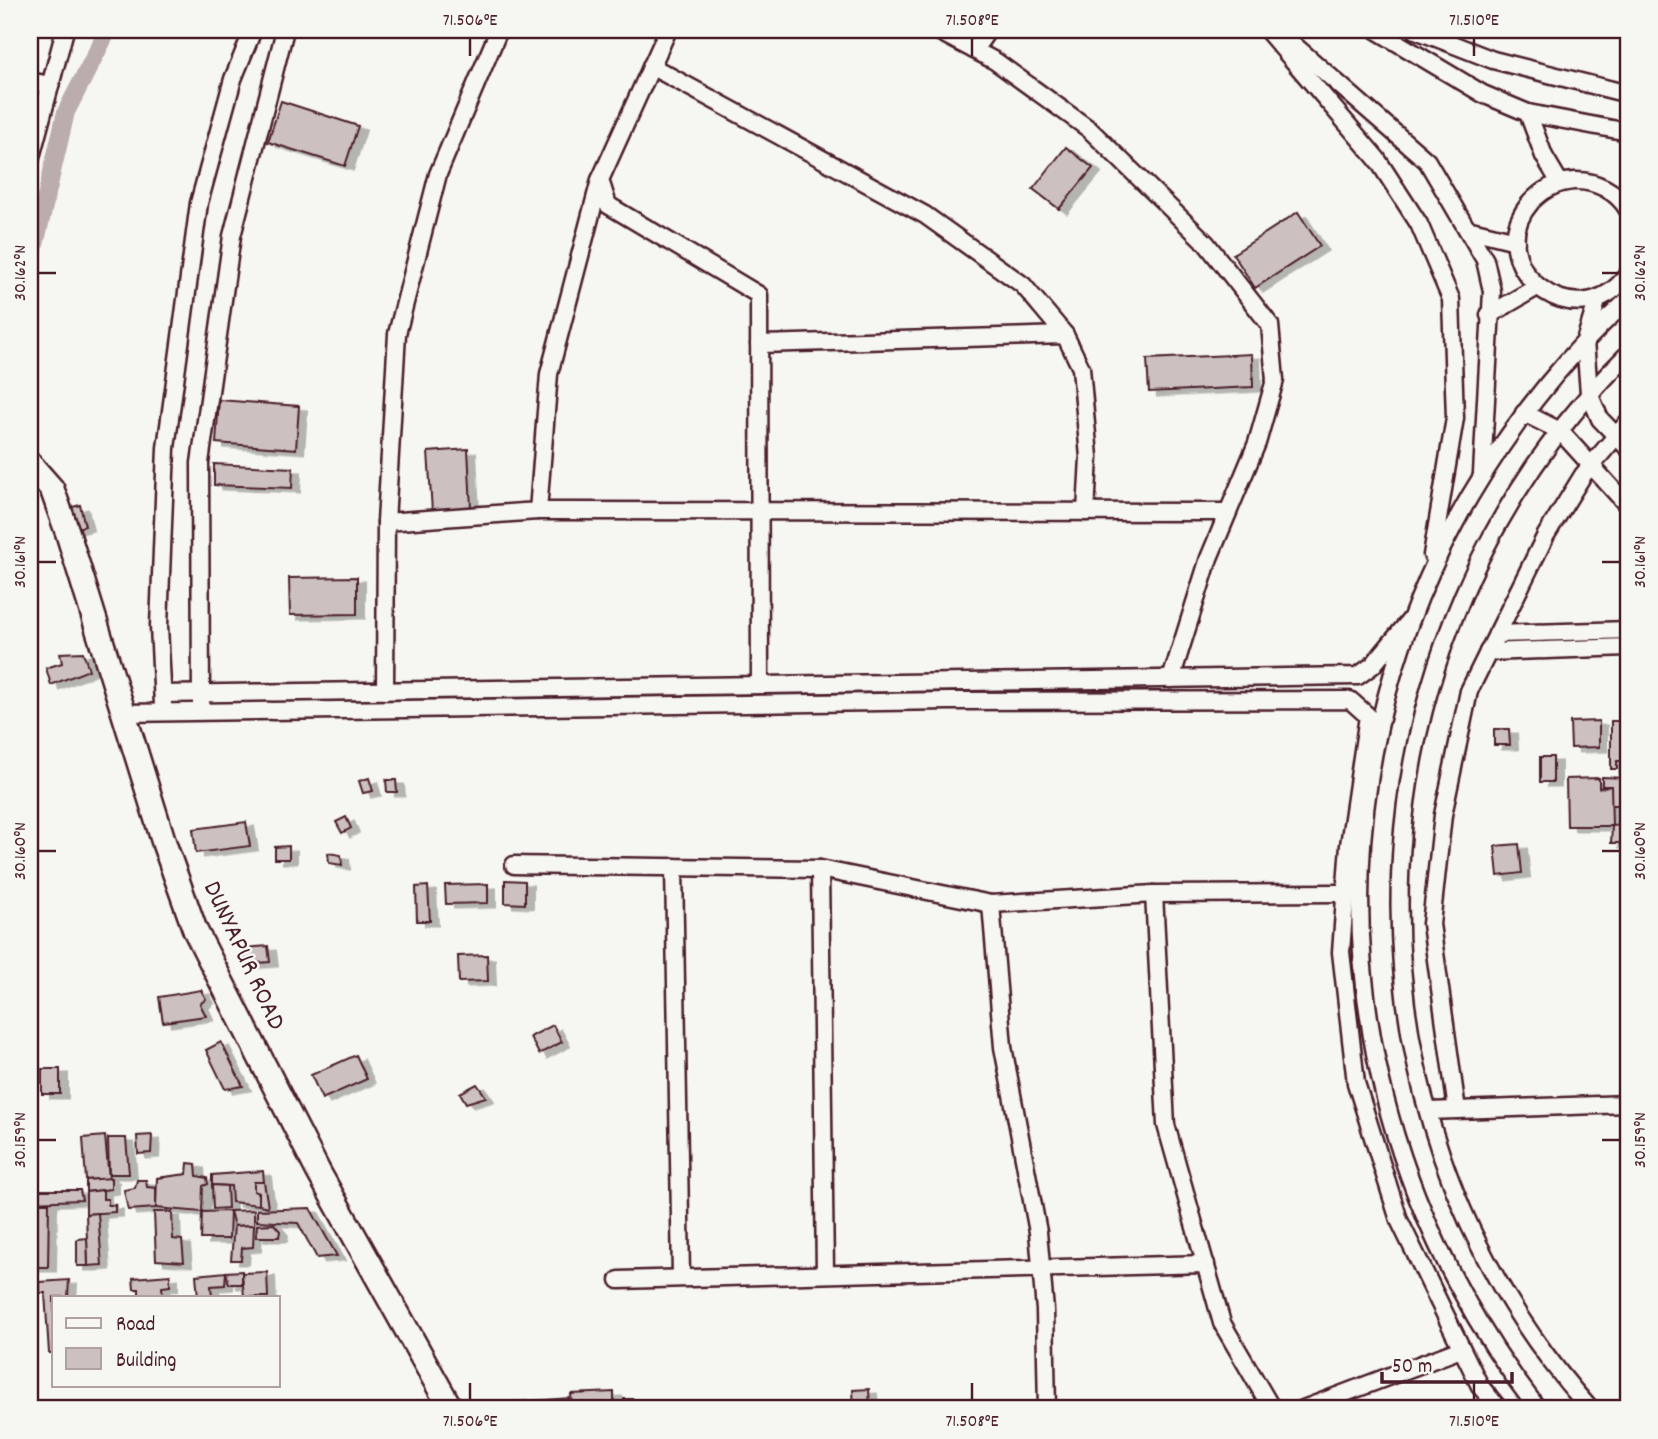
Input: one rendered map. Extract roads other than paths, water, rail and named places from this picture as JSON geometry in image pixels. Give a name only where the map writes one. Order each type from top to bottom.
[{"type":"main road","name":"DUNYAPUR ROAD","points":[[30,464],[52,489],[165,846],[195,930],[318,1171],[451,1409]]},
{"type":"street","points":[[30,161],[65,30]]},
{"type":"street","points":[[164,711],[159,626],[166,448],[197,216],[233,79],[253,30]]},
{"type":"street","points":[[201,711],[200,463],[232,236],[285,30]]},
{"type":"street","points":[[385,691],[386,522],[397,334],[438,174],[499,30]]},
{"type":"street","points":[[538,511],[549,374],[600,180],[668,30]]},
{"type":"street","points":[[936,30],[995,61],[1089,129],[1206,243],[1270,325],[1275,380],[1257,443],[1209,558],[1171,679]]},
{"type":"street","points":[[974,50],[988,30]]},
{"type":"street","points":[[1267,30],[1377,159],[1419,224],[1451,299],[1455,418],[1428,575]]},
{"type":"street","points":[[1276,30],[1427,161],[1485,260],[1492,291],[1482,475]]},
{"type":"street","points":[[1377,30],[1483,94],[1528,113],[1628,132]]},
{"type":"street","points":[[1416,30],[1493,60],[1628,94]]},
{"type":"street","points":[[651,66],[925,215],[1023,285],[1065,335],[1081,368],[1089,457],[1086,512]]},
{"type":"street","points":[[30,82],[50,85]]},
{"type":"street","points":[[1528,113],[1544,156],[1560,183]]},
{"type":"street","points":[[600,180],[608,205],[759,295],[760,685]]},
{"type":"street","points":[[1625,198],[1585,182],[1560,183],[1537,196],[1528,205],[1522,216],[1516,241],[1521,266],[1537,287],[1559,300],[1572,302],[1598,298],[1620,285],[1628,274]]},
{"type":"street","points":[[1467,229],[1516,241]]},
{"type":"street","points":[[1489,315],[1537,287]]},
{"type":"street","points":[[1598,298],[1585,341],[1589,393],[1600,419],[1622,427]]},
{"type":"street","points":[[1538,1409],[1464,1301],[1423,1216],[1391,1127],[1371,1036],[1360,942],[1364,813],[1383,709],[1411,619],[1428,575],[1482,475],[1524,413],[1585,341],[1628,300]]},
{"type":"street","points":[[759,344],[1065,335]]},
{"type":"street","points":[[1590,1409],[1531,1333],[1483,1253],[1446,1168],[1427,1111],[1409,1034],[1399,942],[1400,849],[1412,757],[1435,667],[1469,580],[1513,498],[1560,431],[1589,393],[1628,354]]},
{"type":"street","points":[[1524,413],[1560,431],[1628,506]]},
{"type":"street","points":[[1622,427],[1628,448]]},
{"type":"street","points":[[1457,1110],[1431,924],[1443,815],[1466,703],[1469,691],[1546,535],[1591,465],[1622,427]]},
{"type":"street","points":[[386,522],[538,511],[1228,512]]},
{"type":"street","points":[[163,694],[1359,676],[1373,665],[1411,619]]},
{"type":"street","points":[[1497,634],[1628,630]]},
{"type":"street","points":[[1488,652],[1628,647]]},
{"type":"street","points":[[125,713],[949,701],[1350,700],[1368,716],[1355,796],[1341,952],[1356,1083],[1399,1220],[1479,1386],[1499,1409]]},
{"type":"street","points":[[514,865],[820,869],[991,904],[1154,894],[1345,893]]},
{"type":"street","points":[[674,867],[681,1276]]},
{"type":"street","points":[[820,869],[825,1273]]},
{"type":"street","points":[[1154,894],[1166,1125],[1222,1323],[1272,1409]]},
{"type":"street","points":[[991,904],[1003,1047],[1038,1232],[1047,1409]]},
{"type":"street","points":[[1427,1111],[1628,1104]]},
{"type":"street","points":[[619,1280],[681,1276],[1206,1264]]},
{"type":"street","points":[[1303,1409],[1461,1349]]},
{"type":"waterway","points":[[30,266],[66,112],[108,30]]}]
